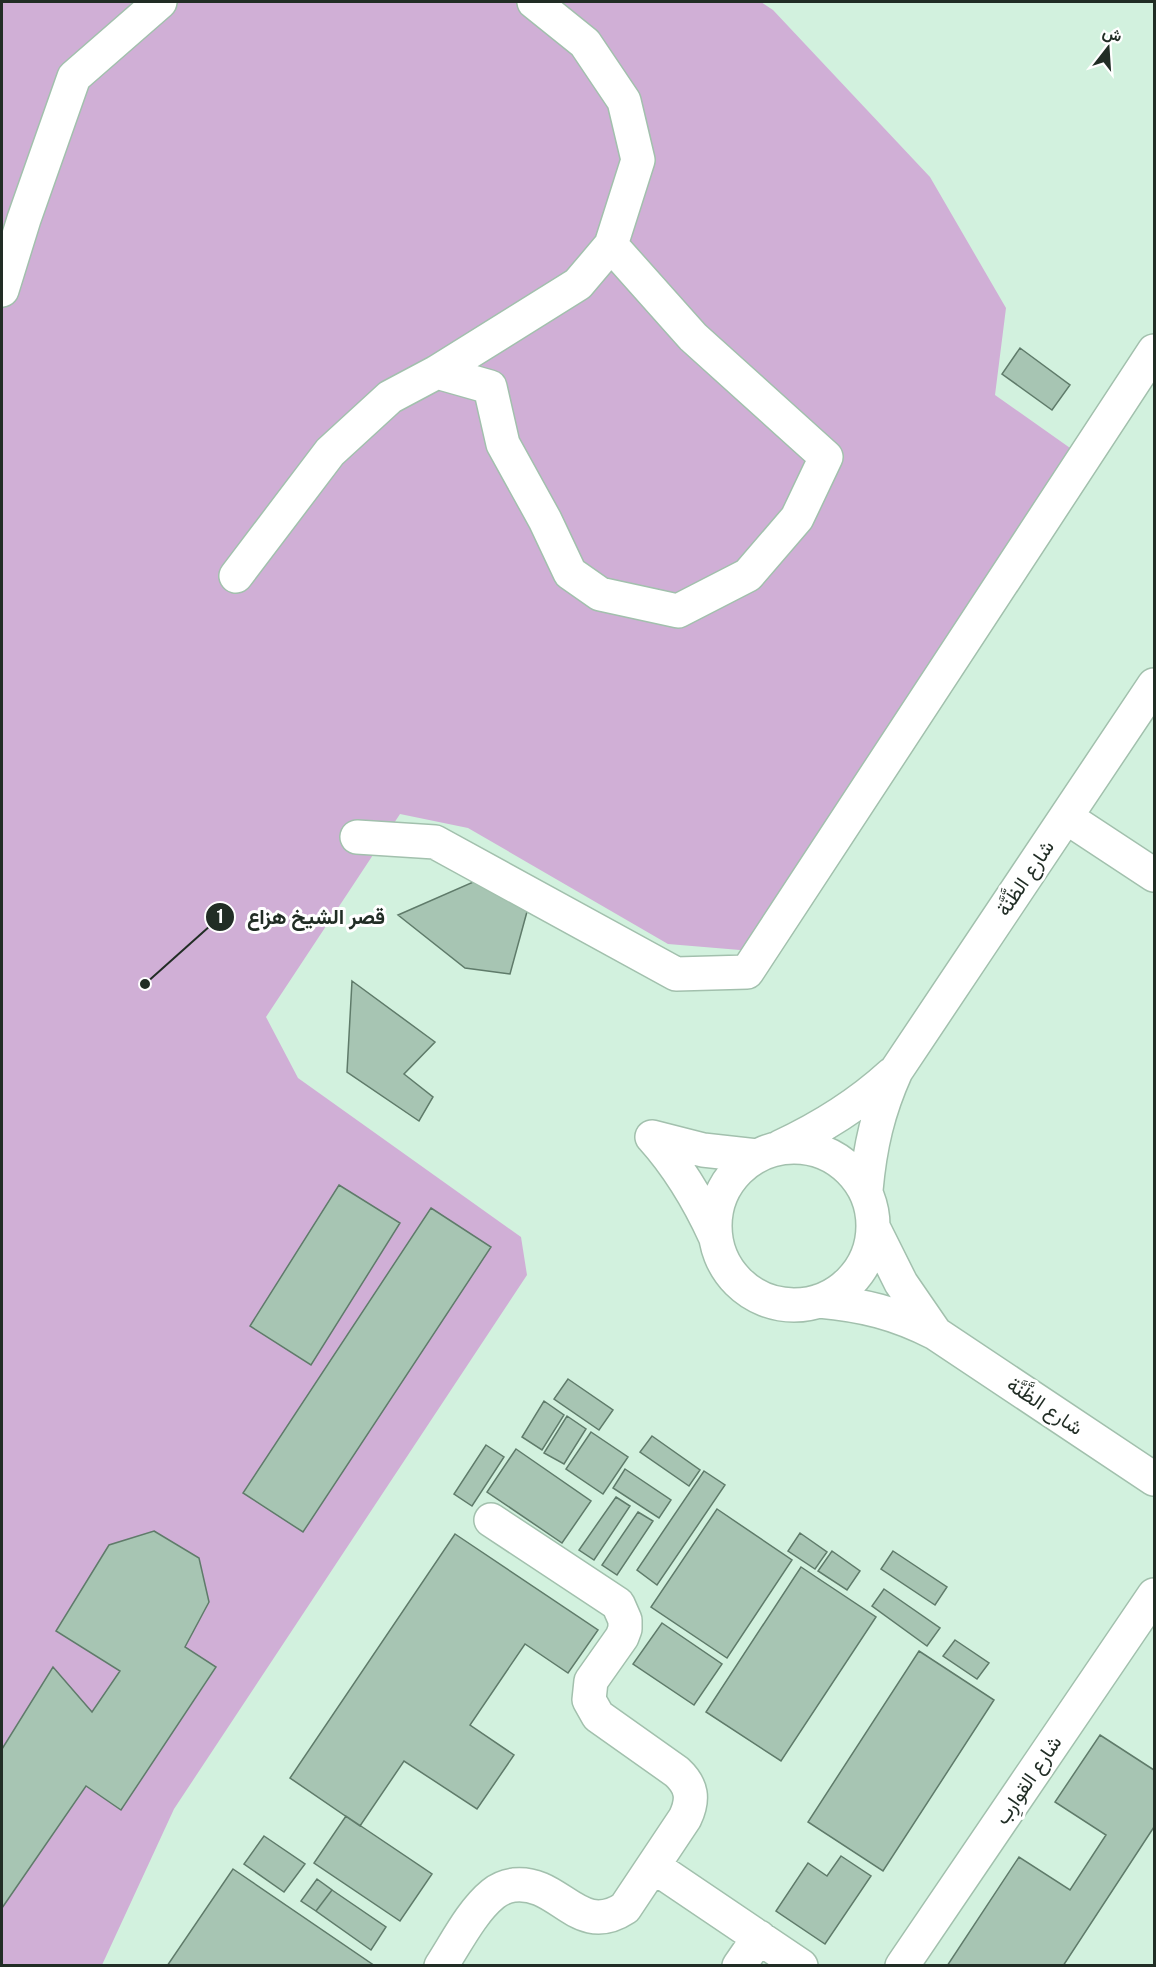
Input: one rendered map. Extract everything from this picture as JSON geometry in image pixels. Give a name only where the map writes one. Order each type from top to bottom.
[{"type":"street","points":[[2,290],[24,219],[74,77],[160,2]]},
{"type":"street","points":[[236,576],[330,452],[390,397],[437,372],[578,284],[611,245],[638,160],[624,101],[585,43],[534,2]]},
{"type":"street","points":[[437,372],[490,387],[503,444],[570,573],[600,594],[678,611],[748,575],[797,518],[826,458],[693,336],[611,245]]},
{"type":"street","points":[[357,837],[435,842],[676,974],[747,972],[1155,351]]},
{"type":"street","name":"شارع الظَّنَّة","points":[[866,1190],[874,1129],[896,1071],[1155,685]]},
{"type":"street","points":[[1066,817],[1155,875]]},
{"type":"street","name":"شارع الظَّنَّة","points":[[767,1152],[808,1134],[839,1115],[869,1095],[896,1071]]},
{"type":"street","points":[[652,1137],[704,1150],[767,1152],[797,1146],[818,1150],[837,1159],[854,1173],[866,1190],[872,1209],[874,1229],[870,1253],[858,1274],[841,1291],[819,1302],[796,1306],[773,1303],[752,1293],[734,1278],[722,1258],[715,1236],[688,1183],[652,1137]]},
{"type":"street","points":[[715,1236],[716,1212],[724,1189],[738,1170],[767,1152]]},
{"type":"street","name":"شارع الظَّنَّة","points":[[874,1229],[901,1283],[935,1332]]},
{"type":"street","name":"شارع الظَّنَّة","points":[[819,1302],[850,1304],[879,1310],[908,1319],[935,1332],[1155,1479]]},
{"type":"street","points":[[441,1965],[483,1903],[495,1892],[509,1886],[526,1884],[541,1888],[585,1916],[606,1917],[625,1908],[685,1818],[690,1806],[691,1793],[686,1781],[677,1772],[598,1716],[589,1700],[591,1681],[622,1637],[626,1620],[623,1611],[618,1604],[491,1520]]},
{"type":"street","name":"شارع القوارِب","points":[[902,1965],[1155,1595]]},
{"type":"street","points":[[653,1866],[801,1965]]},
{"type":"street","points":[[740,1965],[759,1937]]},
{"type":"shaded area","points":[[2,2],[761,2],[773,10],[930,177],[1006,308],[995,395],[1080,455],[752,951],[668,944],[468,828],[400,814],[266,1017],[298,1078],[521,1237],[527,1275],[174,1809],[102,1965],[2,1965],[2,1908],[86,1786],[121,1809],[216,1668],[185,1647],[209,1602],[199,1558],[154,1531],[109,1545],[56,1631],[120,1671],[92,1712],[53,1667],[2,1749]]},
{"type":"building","points":[[1020,348],[1070,385],[1052,410],[1002,374]]},
{"type":"building","points":[[480,879],[528,908],[510,974],[465,968],[398,915]]},
{"type":"building","points":[[352,981],[435,1042],[404,1074],[433,1097],[419,1121],[347,1072]]},
{"type":"building","points":[[339,1185],[400,1223],[311,1365],[250,1326]]},
{"type":"building","points":[[431,1208],[491,1247],[303,1532],[243,1493]]},
{"type":"building","points":[[568,1379],[613,1410],[599,1430],[554,1399]]},
{"type":"building","points":[[544,1401],[564,1415],[542,1450],[522,1437]]},
{"type":"building","points":[[567,1416],[586,1429],[564,1464],[544,1453]]},
{"type":"building","points":[[591,1432],[628,1457],[603,1494],[566,1469]]},
{"type":"building","points":[[652,1436],[700,1470],[689,1486],[640,1452]]},
{"type":"building","points":[[486,1445],[504,1457],[472,1506],[454,1494]]},
{"type":"building","points":[[516,1449],[591,1501],[562,1543],[487,1492]]},
{"type":"building","points":[[625,1469],[671,1500],[659,1518],[613,1488]]},
{"type":"building","points":[[704,1471],[725,1485],[657,1585],[637,1570]]},
{"type":"building","points":[[616,1497],[630,1506],[594,1560],[579,1550]]},
{"type":"building","points":[[717,1509],[792,1560],[727,1658],[651,1607]]},
{"type":"building","points":[[638,1512],[653,1521],[617,1575],[602,1565]]},
{"type":"building","points":[[154,1531],[199,1558],[209,1602],[185,1647],[216,1667],[121,1810],[86,1786],[2,1908],[2,1749],[53,1667],[92,1712],[120,1671],[56,1631],[109,1545]]},
{"type":"building","points":[[800,1533],[827,1552],[815,1569],[788,1551]]},
{"type":"building","points":[[455,1534],[598,1630],[568,1673],[525,1644],[470,1725],[514,1755],[477,1809],[404,1761],[360,1826],[290,1778]]},
{"type":"building","points":[[832,1551],[860,1571],[847,1590],[818,1571]]},
{"type":"building","points":[[893,1551],[947,1587],[935,1605],[881,1569]]},
{"type":"building","points":[[801,1567],[876,1617],[781,1761],[706,1712]]},
{"type":"building","points":[[884,1589],[940,1628],[927,1646],[872,1606]]},
{"type":"building","points":[[662,1623],[722,1664],[694,1705],[633,1664]]},
{"type":"building","points":[[955,1640],[989,1663],[977,1679],[943,1656]]},
{"type":"building","points":[[919,1651],[994,1700],[883,1871],[808,1822]]},
{"type":"building","points":[[1100,1735],[1154,1770],[1154,1827],[1063,1966],[947,1966],[1019,1857],[1070,1890],[1106,1835],[1055,1802]]},
{"type":"building","points":[[346,1816],[432,1874],[400,1921],[314,1863]]},
{"type":"building","points":[[264,1836],[305,1864],[284,1892],[244,1864]]},
{"type":"building","points":[[841,1856],[871,1876],[825,1944],[776,1911],[808,1863],[827,1876]]},
{"type":"building","points":[[233,1869],[375,1966],[167,1966]]},
{"type":"building","points":[[317,1879],[332,1890],[316,1911],[301,1901]]},
{"type":"building","points":[[332,1890],[386,1927],[371,1950],[316,1911]]},
{"type":"place","name":"قصر الشيخ هزاع","points":[[145,984]]}]
